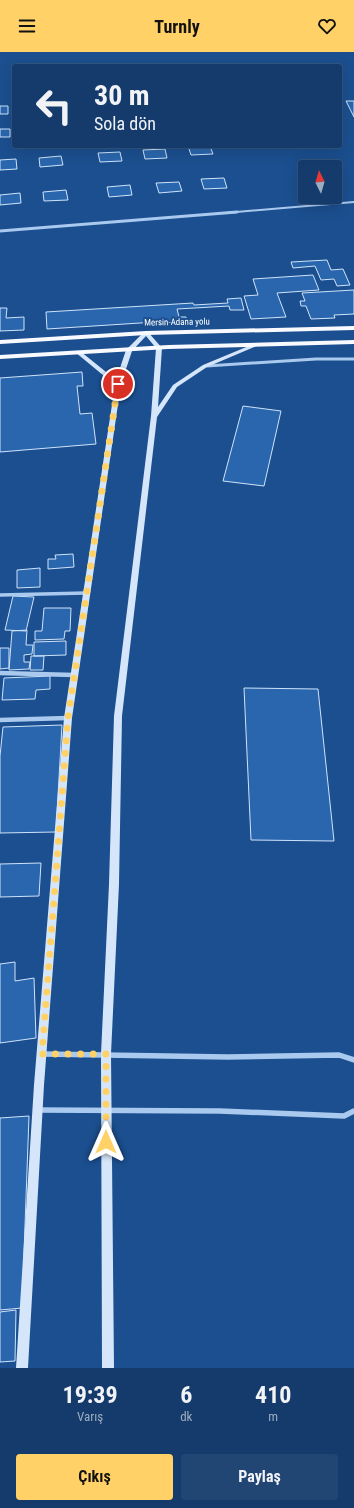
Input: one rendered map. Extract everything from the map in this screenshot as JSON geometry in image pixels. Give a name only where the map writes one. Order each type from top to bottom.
[{"type":"highway","name":"Mersin-Adana yolu","points":[[0,342],[146,332],[354,328]]},
{"type":"highway","points":[[0,357],[159,348],[354,342]]},
{"type":"main road","points":[[22,1368],[38,1110],[68,718],[118,384],[129,350],[146,332],[159,348],[154,417],[118,716],[114,884],[106,1054],[105,1111],[108,1368]]},
{"type":"main road","points":[[154,417],[175,386],[205,366],[258,344]]},
{"type":"main road","points":[[78,352],[118,384]]},
{"type":"street","points":[[0,231],[354,202]]},
{"type":"street","points":[[205,366],[316,359],[354,359]]},
{"type":"street","points":[[0,595],[86,594]]},
{"type":"street","points":[[0,673],[74,675]]},
{"type":"street","points":[[0,720],[68,718]]},
{"type":"street","points":[[42,1054],[228,1057],[339,1055],[354,1060]]},
{"type":"street","points":[[38,1110],[220,1111],[344,1116],[354,1111]]},
{"type":"building","points":[[346,101],[354,101],[354,117]]},
{"type":"building","points":[[0,106],[8,106],[8,114],[0,114]]},
{"type":"building","points":[[0,129],[10,129],[10,137],[0,137]]},
{"type":"building","points":[[189,148],[211,148],[213,154],[191,155]]},
{"type":"building","points":[[165,149],[167,158],[145,159],[143,150]]},
{"type":"building","points":[[120,152],[122,161],[100,162],[98,153]]},
{"type":"building","points":[[61,156],[63,165],[40,167],[39,158]]},
{"type":"building","points":[[16,159],[17,169],[0,170],[0,160]]},
{"type":"building","points":[[224,178],[227,188],[204,189],[201,179]]},
{"type":"building","points":[[179,182],[182,191],[159,193],[156,183]]},
{"type":"building","points":[[130,185],[132,195],[109,197],[107,187]]},
{"type":"building","points":[[66,190],[68,200],[44,201],[43,192]]},
{"type":"building","points":[[20,193],[21,203],[0,205],[0,195]]},
{"type":"building","points":[[327,260],[331,270],[343,269],[350,285],[337,286],[334,279],[321,280],[315,266],[293,268],[291,262]]},
{"type":"building","points":[[313,275],[319,290],[277,293],[286,317],[251,319],[244,296],[258,295],[253,279]]},
{"type":"building","points":[[354,290],[354,314],[334,315],[335,318],[311,319],[306,306],[301,306],[300,301],[305,301],[302,293]]},
{"type":"building","points":[[241,298],[244,310],[230,310],[229,306],[177,309],[179,317],[186,317],[187,320],[47,329],[46,312],[193,303],[194,305],[228,303],[227,299]]},
{"type":"building","points":[[0,308],[7,308],[6,318],[24,317],[24,330],[0,331]]},
{"type":"building","points":[[82,372],[83,386],[77,386],[80,414],[92,413],[96,444],[0,452],[0,378]]},
{"type":"building","points":[[243,406],[281,411],[264,486],[223,481]]},
{"type":"building","points":[[73,554],[74,567],[48,569],[48,559],[56,559],[55,555]]},
{"type":"building","points":[[40,568],[40,587],[17,588],[17,570]]},
{"type":"building","points":[[13,596],[34,597],[26,631],[5,630]]},
{"type":"building","points":[[44,608],[71,608],[70,631],[65,631],[64,639],[35,640],[35,631],[42,631]]},
{"type":"building","points":[[27,630],[26,645],[33,645],[32,654],[24,655],[24,662],[30,662],[29,669],[9,670],[12,631]]},
{"type":"building","points":[[66,641],[66,655],[34,656],[34,642]]},
{"type":"building","points":[[0,648],[9,648],[9,668],[0,669]]},
{"type":"building","points":[[31,656],[44,656],[43,670],[30,670]]},
{"type":"building","points":[[50,676],[50,689],[36,690],[35,699],[2,700],[4,678]]},
{"type":"building","points":[[244,688],[318,689],[334,841],[251,840]]},
{"type":"building","points":[[62,725],[56,832],[0,833],[0,756],[3,727]]},
{"type":"building","points":[[41,863],[39,896],[0,897],[0,864]]},
{"type":"building","points":[[15,962],[15,981],[34,978],[36,1038],[0,1043],[0,964]]},
{"type":"building","points":[[29,1116],[22,1308],[0,1310],[0,1118]]},
{"type":"building","points":[[16,1310],[15,1361],[0,1362],[0,1312]]},
{"type":"route","points":[[106,1142],[106,1054],[42,1054],[68,718],[118,384]]}]
